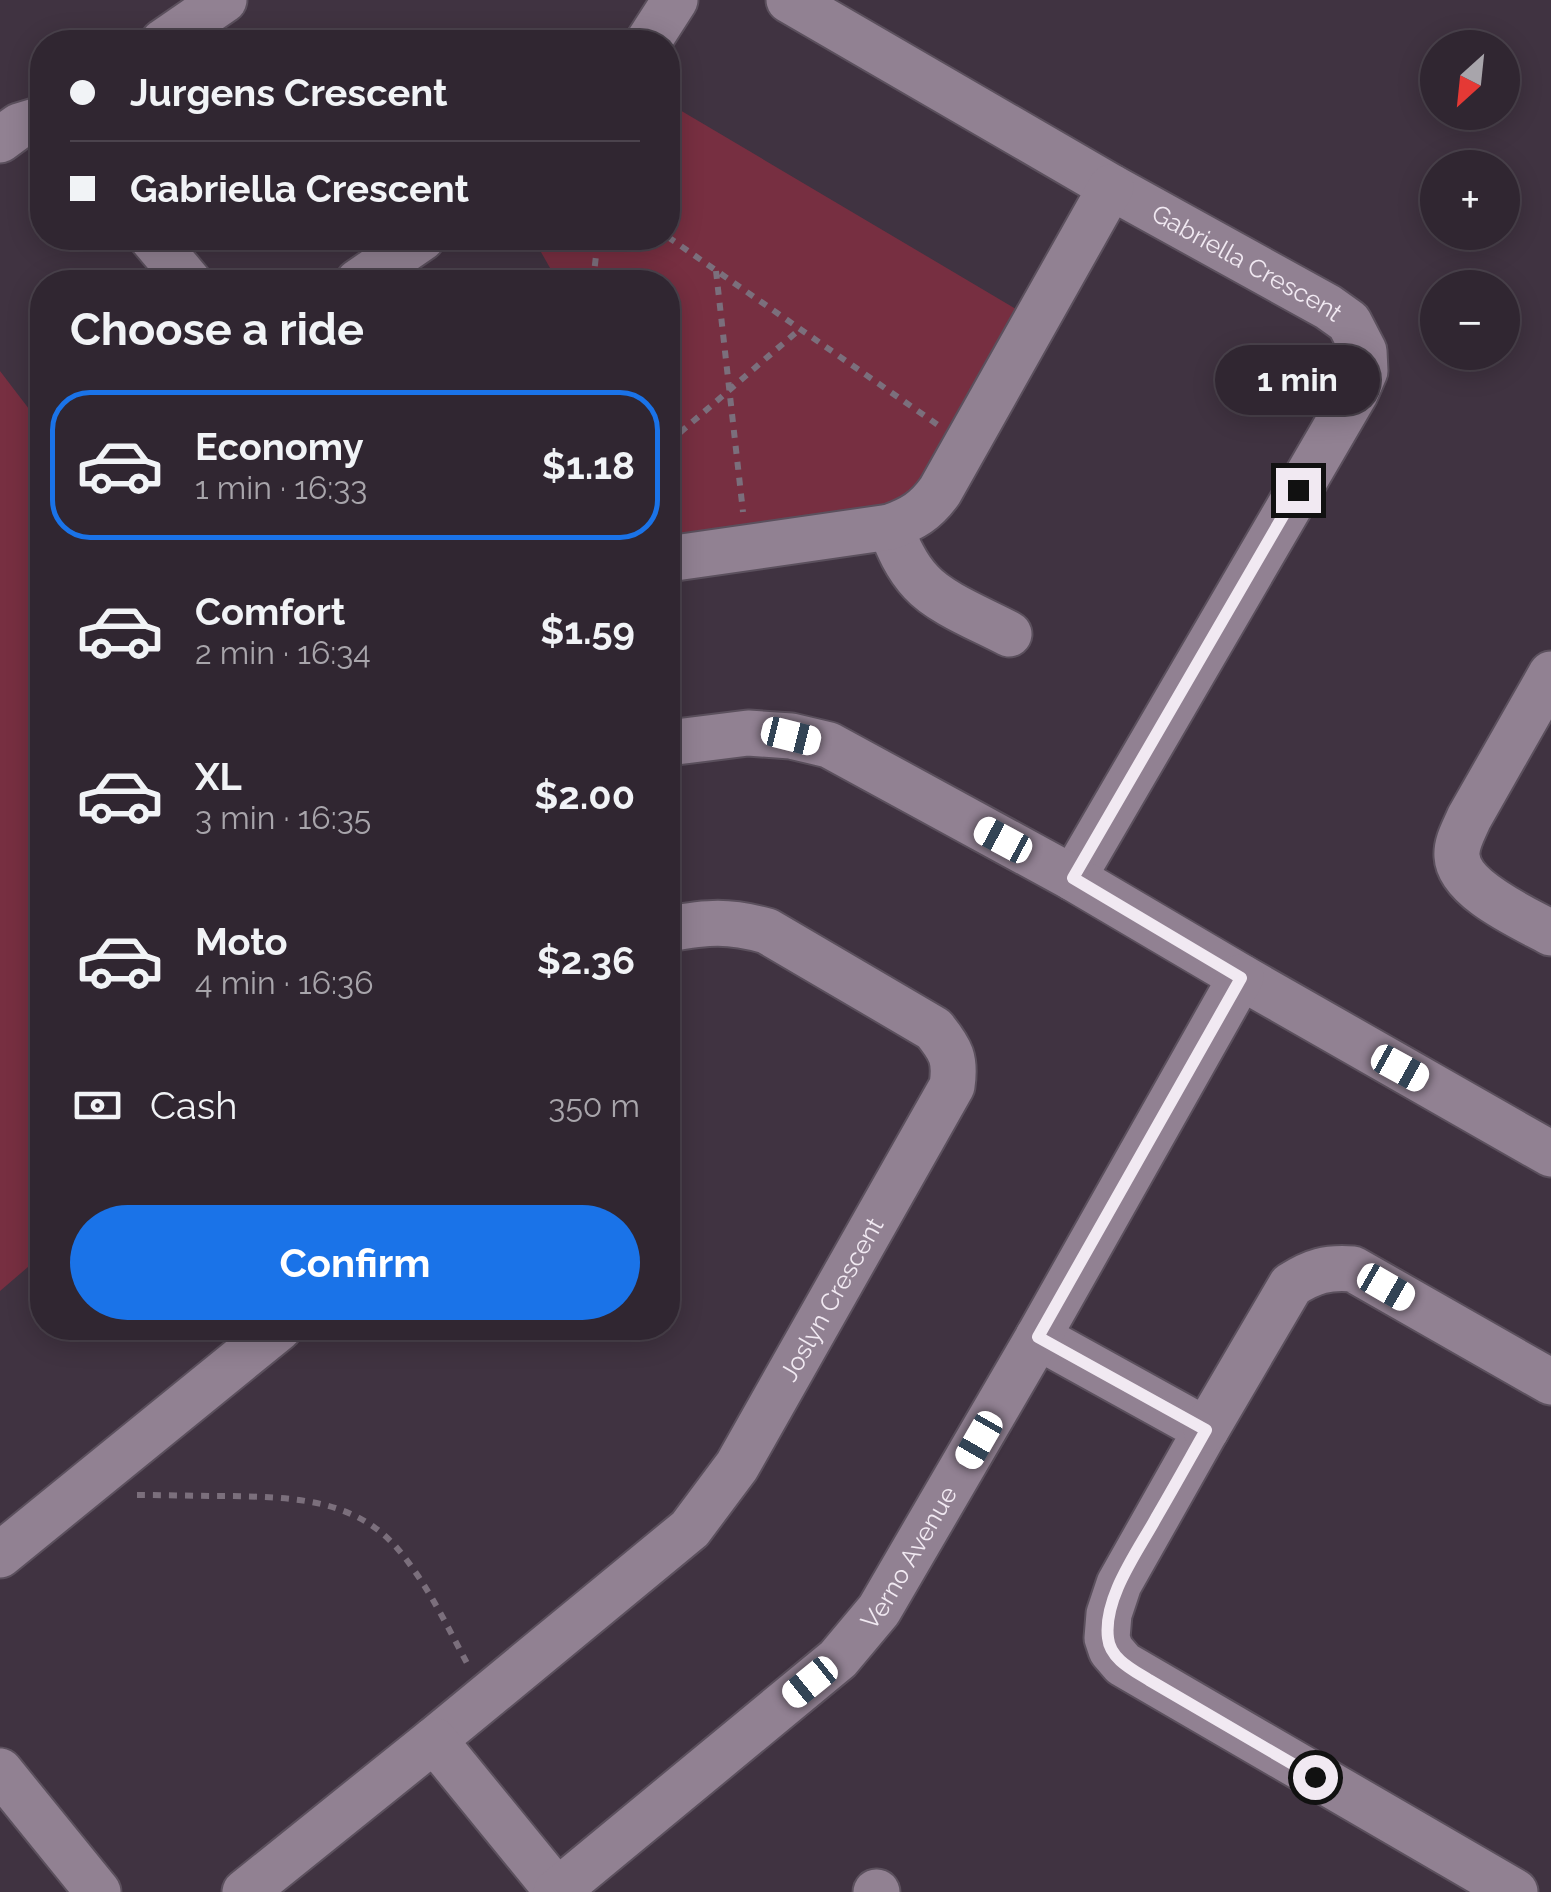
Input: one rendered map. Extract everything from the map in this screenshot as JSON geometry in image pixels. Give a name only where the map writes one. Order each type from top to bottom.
[{"type":"street","points":[[180,30],[224,0]]},
{"type":"street","points":[[656,30],[675,0]]},
{"type":"street","name":"Gabriella Crescent","points":[[789,0],[1110,188],[1328,307],[1349,322],[1364,351],[1365,371],[1335,427],[1073,878]]},
{"type":"street","points":[[0,140],[30,123]]},
{"type":"street","points":[[680,557],[890,527],[914,518],[928,507],[1110,188]]},
{"type":"street","points":[[162,250],[179,270]]},
{"type":"street","points":[[375,270],[405,250]]},
{"type":"street","points":[[890,527],[900,552],[923,586],[1009,634]]},
{"type":"street","points":[[1551,674],[1469,818],[1457,857],[1462,872],[1474,886],[1551,934]]},
{"type":"street","points":[[680,741],[748,732],[828,745],[1073,878],[1551,1154]]},
{"type":"street","name":"Joslyn Crescent","points":[[245,1892],[690,1530],[737,1466],[952,1086],[955,1064],[934,1029],[767,931],[738,923],[708,922],[680,927]]},
{"type":"street","name":"Verno Avenue","points":[[557,1892],[838,1659],[880,1610],[1241,978]]},
{"type":"street","points":[[1514,1892],[1124,1664],[1108,1638],[1109,1614],[1119,1584],[1291,1285],[1310,1273],[1329,1267],[1353,1269],[1551,1382]]},
{"type":"street","points":[[1038,1337],[1206,1430]]},
{"type":"street","points":[[0,1556],[264,1340]]},
{"type":"street","points":[[434,1740],[557,1892]]},
{"type":"street","points":[[0,1771],[98,1892]]},
{"type":"path","points":[[680,245],[966,445]]},
{"type":"path","points":[[716,270],[747,548]]},
{"type":"path","points":[[680,432],[800,328]]},
{"type":"path","points":[[133,1495],[288,1496],[323,1504],[369,1522],[414,1570],[486,1697]]},
{"type":"shaded area","points":[[680,110],[1021,312],[912,502],[680,540],[680,270],[551,270],[540,250],[680,250]]},
{"type":"shaded area","points":[[0,371],[30,410],[30,1265],[0,1291]]},
{"type":"route","points":[[1298,490],[1073,878],[1241,978],[1038,1337],[1206,1430],[1119,1584],[1109,1614],[1112,1650],[1124,1664],[1149,1680],[1315,1777]]}]
